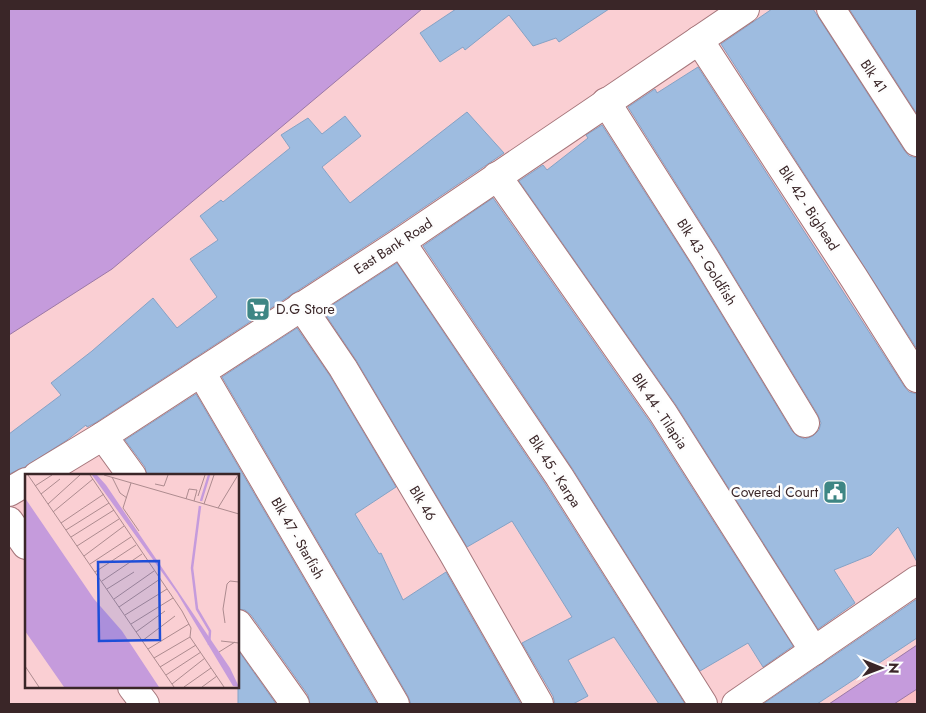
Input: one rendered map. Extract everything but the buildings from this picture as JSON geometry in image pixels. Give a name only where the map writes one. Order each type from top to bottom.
[{"type":"street","name":"East Bank Road","points":[[40,474],[103,436],[401,242],[745,9]]},
{"type":"street","name":"Blk 41","points":[[831,9],[917,142]]},
{"type":"street","name":"Blk 42 - Bighead","points":[[699,40],[844,262],[917,378]]},
{"type":"street","name":"Blk 43 - Goldfish","points":[[606,102],[705,258],[805,423]]},
{"type":"street","name":"Blk 44 - Tilapia","points":[[497,176],[663,413],[814,651]]},
{"type":"street","name":"Blk 45 - Karpa","points":[[401,242],[559,476],[703,704]]},
{"type":"street","name":"Blk 46","points":[[301,306],[343,368],[453,553],[539,704]]},
{"type":"street","name":"Blk 47 - Starfish","points":[[201,372],[395,704]]},
{"type":"street","points":[[103,436],[131,474]]},
{"type":"street","points":[[9,492],[25,483]]},
{"type":"street","points":[[9,521],[25,544]]},
{"type":"street","points":[[736,704],[917,580]]},
{"type":"street","points":[[239,625],[295,704]]},
{"type":"street","points":[[133,688],[145,704]]},
{"type":"shaded area","points":[[9,9],[422,9],[112,269],[9,335]]},
{"type":"shaded area","points":[[917,645],[917,689],[894,704],[829,704]]},
{"type":"shaded area","points":[[917,689],[917,704],[894,704]]},
{"type":"place","name":"D.G Store","points":[[258,309]]},
{"type":"place","name":"Covered Court","points":[[835,492]]}]
